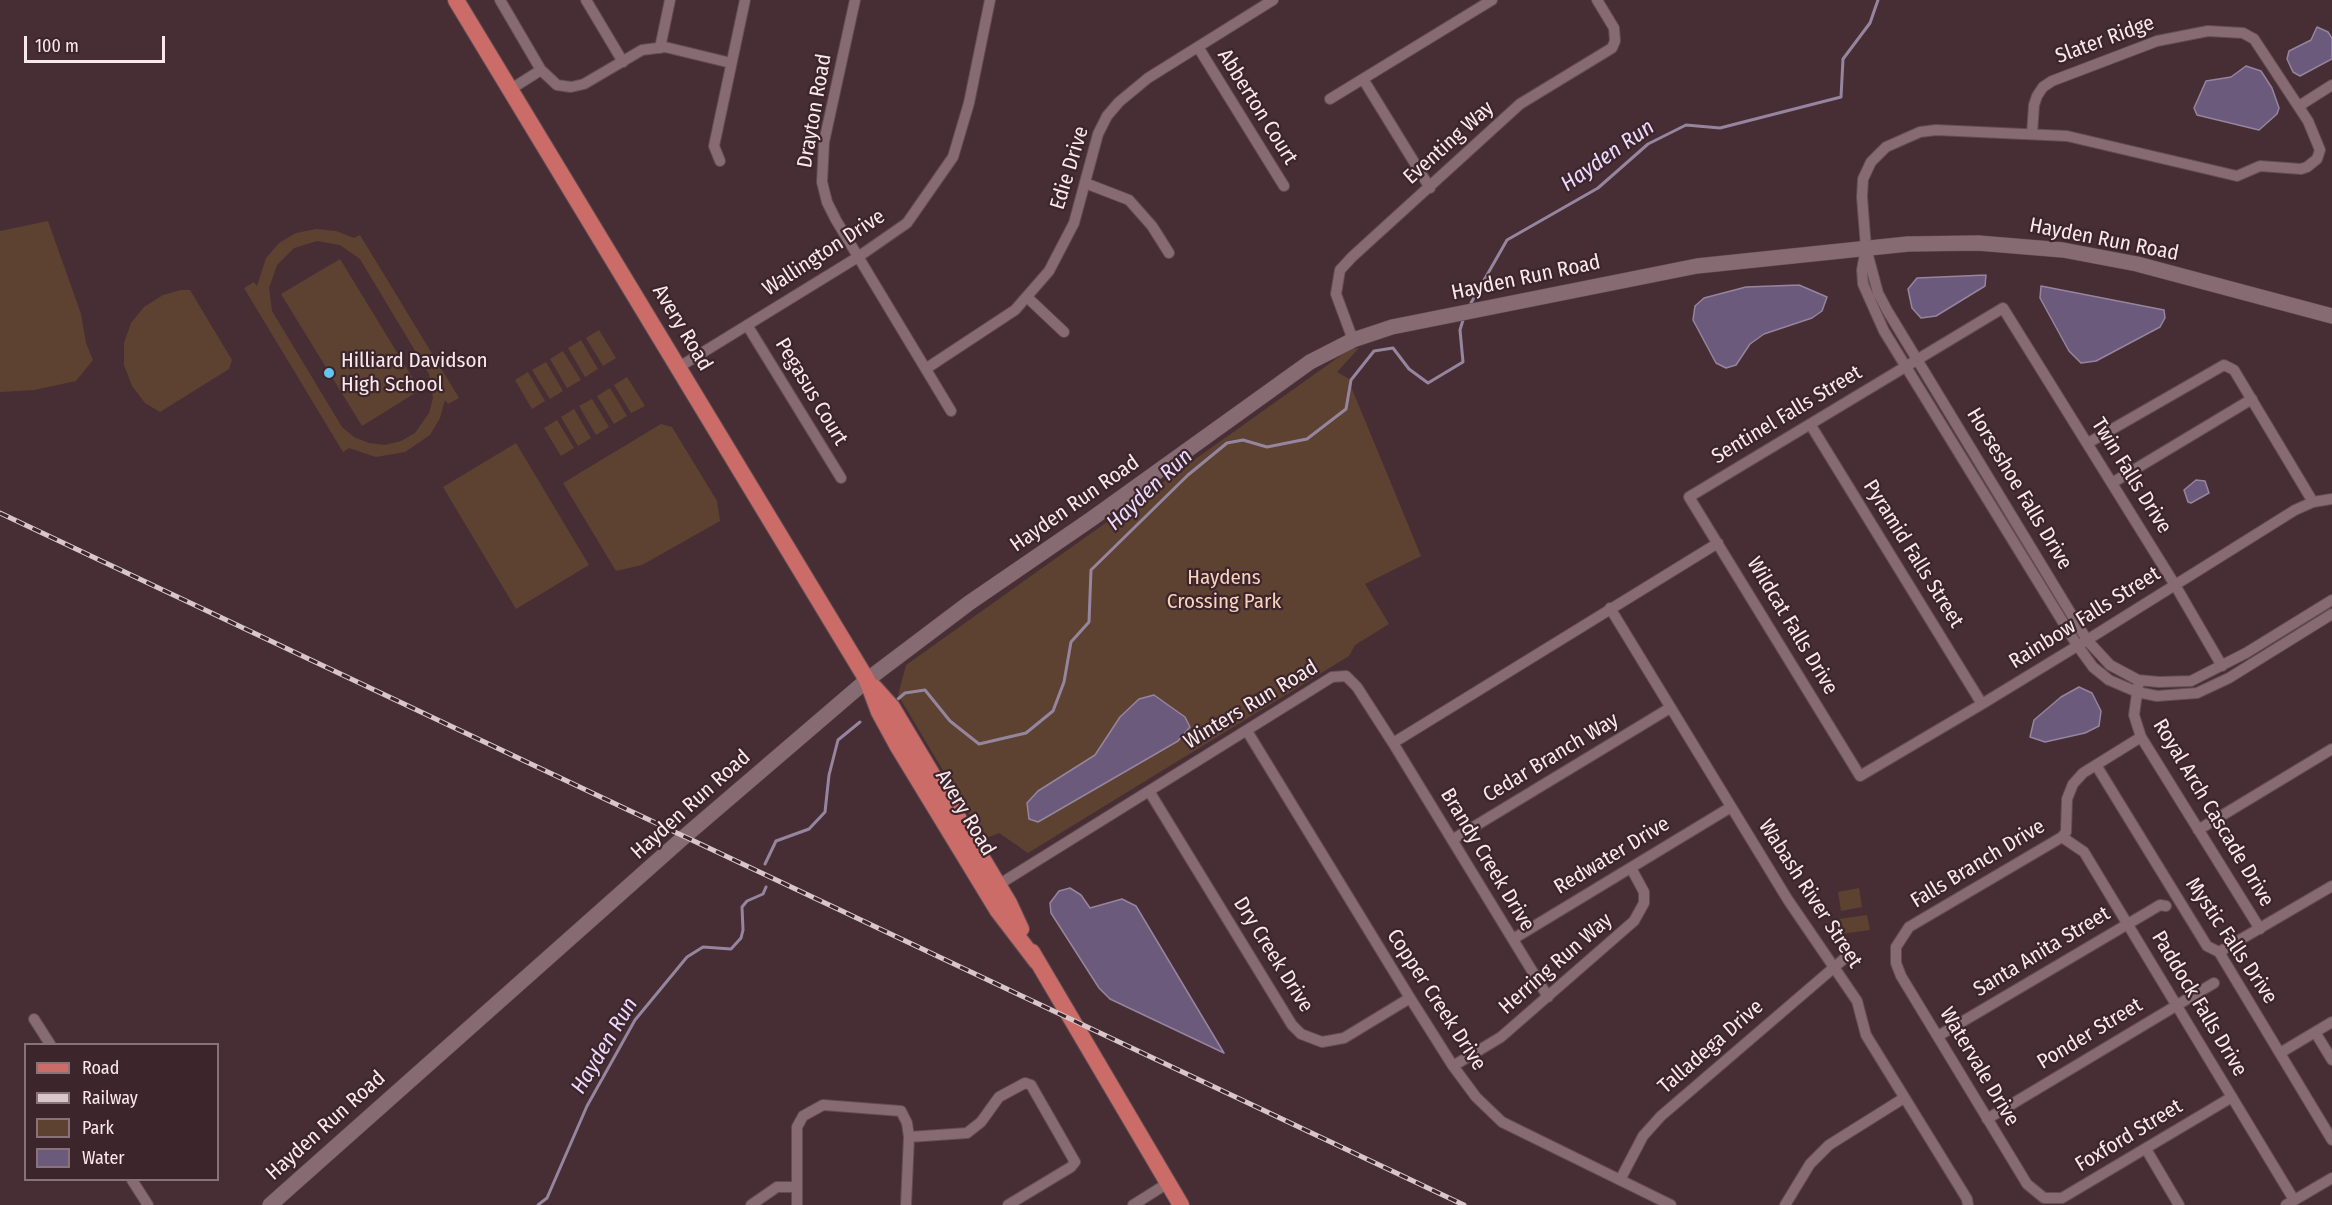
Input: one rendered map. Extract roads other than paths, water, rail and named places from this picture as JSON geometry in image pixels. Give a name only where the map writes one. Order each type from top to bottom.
[{"type":"main road","name":"Avery Road","points":[[456,0],[867,680],[879,712],[897,745],[998,911],[1037,962]]},
{"type":"main road","name":"Hayden Run Road","points":[[270,1205],[684,837],[867,680],[969,603],[1142,484],[1310,362],[1353,340],[1392,327],[1697,266],[1866,248],[1978,243],[2063,250],[2137,264],[2332,316]]},
{"type":"main road","name":"Avery Road","points":[[867,680],[892,707],[998,885],[1037,962],[1181,1205]]},
{"type":"street","points":[[500,0],[541,70],[557,85],[571,87],[584,84],[642,50],[660,48],[731,63]]},
{"type":"street","points":[[586,0],[622,62]]},
{"type":"street","points":[[660,48],[670,0]]},
{"type":"street","points":[[720,161],[714,146],[745,0]]},
{"type":"street","name":"Drayton Road","points":[[855,0],[825,142],[822,182],[827,202],[951,411]]},
{"type":"street","name":"Wallington Drive","points":[[679,367],[858,257],[907,223],[953,157],[969,103],[990,0]]},
{"type":"street","name":"Edie Drive","points":[[927,368],[980,336],[1028,298],[1049,271],[1065,244],[1098,134],[1107,116],[1133,90],[1273,0]]},
{"type":"street","points":[[1330,99],[1492,0]]},
{"type":"street","name":"Eventing Way","points":[[1353,340],[1336,294],[1340,270],[1520,104],[1612,48],[1615,41],[1614,28],[1597,0]]},
{"type":"street","name":"Slater Ridge","points":[[1866,248],[1863,179],[1871,162],[1886,147],[1917,133],[1936,130],[2067,136],[2237,176],[2260,166],[2301,169],[2317,159],[2320,150],[2308,121],[2254,39],[2243,33],[2208,31],[2157,41],[2052,81],[2043,87],[2037,96],[2034,105],[2032,134]]},
{"type":"street","name":"Abberton Court","points":[[1198,47],[1284,186]]},
{"type":"street","points":[[511,90],[541,70]]},
{"type":"street","points":[[1363,79],[1430,188]]},
{"type":"street","points":[[2299,106],[2332,85]]},
{"type":"street","points":[[1085,183],[1129,200],[1152,226],[1169,253]]},
{"type":"street","name":"Horseshoe Falls Drive","points":[[1866,248],[1878,293],[2087,640],[2110,665],[2138,680]]},
{"type":"street","name":"Horseshoe Falls Drive","points":[[1866,248],[1862,270],[1865,293],[1905,366],[2077,645],[2100,674],[2137,693]]},
{"type":"street","points":[[1028,298],[1064,332]]},
{"type":"street","name":"Sentinel Falls Street","points":[[1689,497],[2003,308]]},
{"type":"street","name":"Twin Falls Drive","points":[[2003,308],[2175,585],[2222,666]]},
{"type":"street","name":"Pegasus Court","points":[[747,325],[841,478]]},
{"type":"street","points":[[2088,443],[2224,365],[2234,370],[2313,502]]},
{"type":"street","points":[[2112,483],[2252,399]]},
{"type":"street","name":"Pyramid Falls Street","points":[[1810,424],[1982,704]]},
{"type":"street","name":"Wildcat Falls Drive","points":[[1689,497],[1860,776]]},
{"type":"street","name":"Rainbow Falls Street","points":[[1860,776],[2087,640],[2292,512],[2313,502],[2332,499]]},
{"type":"street","points":[[1393,743],[1718,543]]},
{"type":"street","points":[[2138,680],[2191,681],[2222,666],[2332,600]]},
{"type":"street","name":"Wabash River Street","points":[[1610,608],[1788,900],[1835,966],[1857,1002],[1866,1035],[1967,1199],[1968,1205]]},
{"type":"street","points":[[2137,693],[2157,696],[2197,693],[2229,678],[2332,614]]},
{"type":"street","name":"Winters Run Road","points":[[998,885],[1332,677],[1346,676],[1357,687],[1393,743]]},
{"type":"street","name":"Royal Arch Cascade Drive","points":[[2138,680],[2134,715],[2140,737],[2260,929]]},
{"type":"street","name":"Cedar Branch Way","points":[[1452,840],[1670,708]]},
{"type":"street","name":"Copper Creek Drive","points":[[1247,730],[1410,998],[1453,1066],[1476,1097],[1502,1122],[1671,1205]]},
{"type":"street","name":"Falls Branch Drive","points":[[1896,947],[1909,927],[2062,837],[2066,832],[2067,799],[2073,784],[2083,773],[2140,737]]},
{"type":"street","name":"Brandy Creek Drive","points":[[1393,743],[1548,998]]},
{"type":"street","points":[[2198,830],[2332,749]]},
{"type":"street","name":"Mystic Falls Drive","points":[[2096,765],[2207,946],[2219,952],[2332,1140]]},
{"type":"street","name":"Dry Creek Drive","points":[[1149,791],[1292,1025],[1301,1034],[1322,1042],[1344,1038],[1410,998]]},
{"type":"street","name":"Redwater Drive","points":[[1513,939],[1731,807]]},
{"type":"street","name":"Paddock Falls Drive","points":[[2062,837],[2084,852],[2232,1097],[2290,1203]]},
{"type":"street","name":"Herring Run Way","points":[[1453,1066],[1501,1038],[1640,914],[1644,892],[1630,868]]},
{"type":"street","points":[[2219,952],[2332,886]]},
{"type":"street","name":"Santa Anita Street","points":[[1938,1036],[2160,904],[2166,906]]},
{"type":"street","name":"Watervale Drive","points":[[1896,947],[1896,963],[1901,976],[2027,1184],[2044,1198]]},
{"type":"street","name":"Talladega Drive","points":[[1620,1180],[1642,1136],[1661,1116],[1845,958]]},
{"type":"street","name":"Ponder Street","points":[[1987,1119],[2214,983]]},
{"type":"street","points":[[34,1019],[49,1043]]},
{"type":"street","points":[[2280,1053],[2332,1022]]},
{"type":"street","points":[[2315,1032],[2332,1060]]},
{"type":"street","points":[[909,1137],[966,1132],[981,1122],[999,1097],[1025,1083],[1031,1084],[1074,1157],[1071,1167],[1008,1205]]},
{"type":"street","name":"Foxford Street","points":[[2044,1198],[2062,1198],[2232,1097]]},
{"type":"street","points":[[1785,1205],[1810,1164],[1829,1145],[1904,1098]]},
{"type":"street","points":[[797,1205],[797,1127],[803,1116],[823,1105],[901,1111],[907,1122],[909,1137],[906,1205]]},
{"type":"street","points":[[2146,1149],[2179,1205]]},
{"type":"street","points":[[2290,1203],[2332,1178]]},
{"type":"street","points":[[133,1181],[148,1205]]},
{"type":"street","points":[[1133,1205],[1168,1183]]},
{"type":"street","points":[[751,1205],[777,1188],[797,1187]]},
{"type":"water","points":[[2317,27],[2328,32],[2332,38],[2332,59],[2300,76],[2293,72],[2287,59],[2289,51],[2311,40]]},
{"type":"water","points":[[2246,66],[2261,71],[2272,88],[2279,108],[2277,114],[2259,130],[2197,115],[2194,108],[2206,81],[2231,77]]},
{"type":"water","points":[[1986,275],[1985,286],[1936,316],[1921,318],[1912,308],[1908,289],[1917,278]]},
{"type":"water","points":[[1799,285],[1827,297],[1822,311],[1812,318],[1764,334],[1750,344],[1736,365],[1726,368],[1716,363],[1693,320],[1695,306],[1704,298],[1746,287]]},
{"type":"water","points":[[2041,286],[2164,310],[2165,318],[2160,327],[2096,361],[2081,363],[2069,351],[2040,298]]},
{"type":"water","points":[[2196,480],[2205,481],[2209,493],[2191,503],[2188,502],[2184,490]]},
{"type":"water","points":[[2079,687],[2092,693],[2101,711],[2099,726],[2085,733],[2045,742],[2030,737],[2034,720],[2061,697]]},
{"type":"water","points":[[1154,695],[1185,717],[1190,727],[1178,741],[1038,822],[1029,819],[1027,803],[1038,791],[1095,755],[1120,717],[1139,699]]},
{"type":"water","points":[[1070,888],[1081,895],[1090,908],[1122,899],[1136,906],[1224,1053],[1110,999],[1099,988],[1051,913],[1050,903],[1059,891]]},
{"type":"waterway","name":"Hayden Run","points":[[1471,303],[1507,240],[1598,188],[1648,144],[1686,125],[1720,128],[1841,97],[1843,59],[1870,23],[1878,0]]},
{"type":"waterway","name":"Hayden Run","points":[[898,699],[905,693],[925,690],[950,721],[979,744],[1026,733],[1053,711],[1064,682],[1071,642],[1089,622],[1091,570],[1188,475],[1227,443],[1243,440],[1267,447],[1307,439],[1346,409],[1351,380],[1374,351],[1393,348],[1409,369],[1428,383],[1463,362],[1460,330],[1463,320]]},
{"type":"waterway","name":"Hayden Run","points":[[765,864],[776,841],[809,829],[825,812],[829,775],[838,740],[860,722]]},
{"type":"waterway","name":"Hayden Run","points":[[538,1205],[547,1198],[587,1106],[635,1020],[687,957],[703,947],[731,949],[741,938],[742,907],[747,901],[763,894],[766,887]]},
{"type":"railway","points":[[0,513],[1464,1205]]},
{"type":"place","name":"Hilliard Davidson High School","points":[[329,373]]},
{"type":"park label","name":"Haydens Crossing Park","points":[[1224,590]]}]
